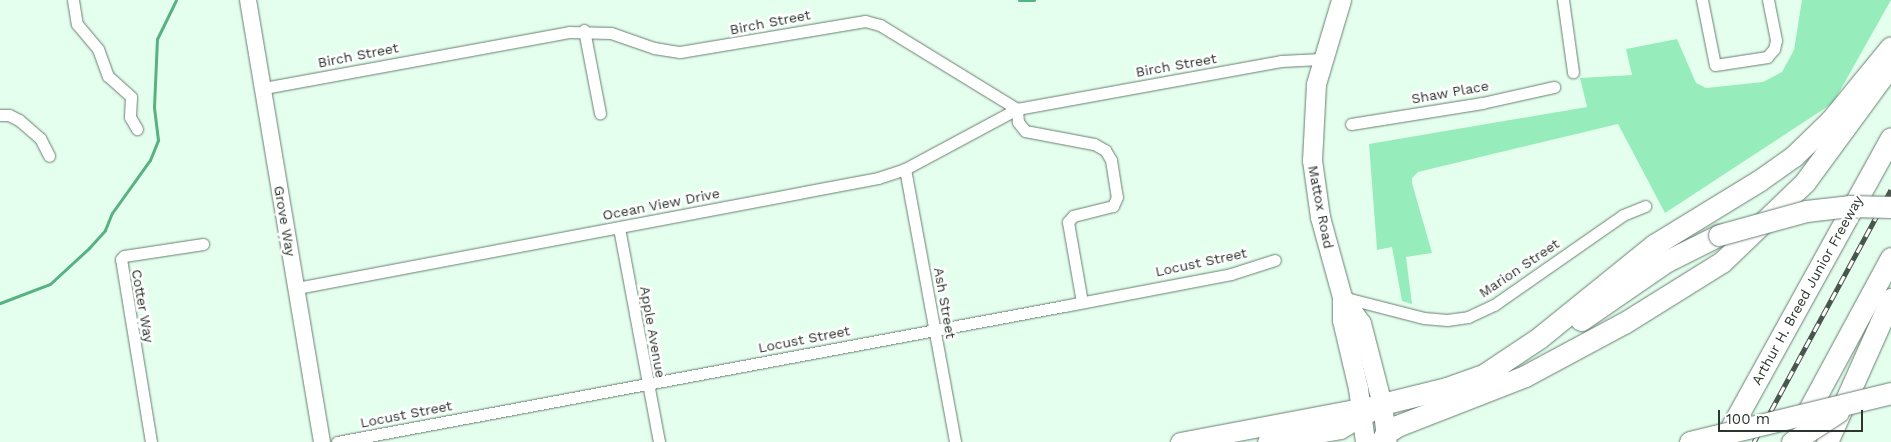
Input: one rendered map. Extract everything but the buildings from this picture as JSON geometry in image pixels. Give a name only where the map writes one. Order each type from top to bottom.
[{"type":"highway","points":[[1485,374],[1535,342],[1659,242],[1760,180],[1794,156],[1831,120],[1891,47]]},
{"type":"highway","points":[[1476,395],[1516,381],[1624,323],[1722,262],[1805,182],[1891,65]]},
{"type":"highway","name":"Arthur H. Breed Junior Freeway","points":[[1723,442],[1891,138]]},
{"type":"highway","points":[[1382,404],[1428,394],[1485,374],[1537,350],[1677,255],[1719,235],[1766,219],[1806,211],[1891,207]]},
{"type":"highway","points":[[1792,442],[1891,258]]},
{"type":"highway","points":[[1384,439],[1476,395],[1576,334],[1626,298],[1641,279]]},
{"type":"highway","points":[[1827,442],[1891,299]]},
{"type":"highway","points":[[1792,442],[1891,383]]},
{"type":"highway","points":[[1690,442],[1891,393]]},
{"type":"highway","points":[[1711,442],[1741,409]]},
{"type":"main road","name":"Grove Way","points":[[248,0],[322,442]]},
{"type":"main road","name":"Mattox Road","points":[[1341,0],[1321,59],[1312,109],[1313,172],[1322,227],[1342,297]]},
{"type":"main road","points":[[1342,297],[1360,324],[1382,404],[1384,439]]},
{"type":"main road","points":[[1342,297],[1342,320],[1362,413],[1365,442]]},
{"type":"main road","points":[[1267,442],[1335,431],[1362,413],[1382,404]]},
{"type":"main road","points":[[1180,442],[1362,413]]},
{"type":"street","points":[[73,0],[77,24],[102,56],[108,76],[131,97],[130,117],[137,129]]},
{"type":"street","points":[[1562,0],[1573,72]]},
{"type":"street","points":[[1702,0],[1715,65],[1767,57],[1774,49],[1776,40],[1768,0]]},
{"type":"street","name":"Birch Street","points":[[264,88],[584,30],[611,33],[654,48],[680,52],[857,21],[872,22],[1017,109],[1281,61],[1321,59]]},
{"type":"street","points":[[584,30],[600,113]]},
{"type":"street","name":"Shaw Place","points":[[1351,124],[1482,103],[1554,87]]},
{"type":"street","points":[[1017,109],[1018,122],[1025,131],[1094,144],[1104,150],[1111,160],[1117,197],[1114,206],[1073,216],[1068,222],[1082,302]]},
{"type":"street","name":"Ocean View Drive","points":[[297,288],[878,178],[905,169],[1017,109]]},
{"type":"street","points":[[0,115],[9,115],[19,120],[40,138],[49,156]]},
{"type":"street","name":"Ash Street","points":[[905,169],[955,442]]},
{"type":"street","name":"Marion Street","points":[[1342,297],[1424,318],[1447,320],[1468,317],[1494,305],[1623,215],[1645,206]]},
{"type":"street","name":"Apple Avenue","points":[[619,228],[659,442]]},
{"type":"street","name":"Cotter Way","points":[[151,442],[121,259],[124,256],[204,244]]},
{"type":"street","name":"Locust Street","points":[[338,442],[934,328],[1231,274],[1275,260]]},
{"type":"green space","points":[[1802,0],[1891,0],[1833,103],[1665,213],[1618,124],[1418,172],[1412,178],[1412,183],[1432,253],[1406,257],[1412,304],[1402,301],[1392,247],[1377,250],[1369,144],[1587,107],[1580,78],[1632,75],[1626,49],[1677,39],[1696,83],[1706,88],[1763,82],[1782,72],[1794,50]]},
{"type":"waterway","points":[[0,303],[50,284],[89,248],[105,230],[112,213],[150,160],[158,140],[154,107],[157,39],[176,0]]},
{"type":"waterway","points":[[1019,0],[1034,0]]},
{"type":"railway","points":[[1754,442],[1891,190]]}]
